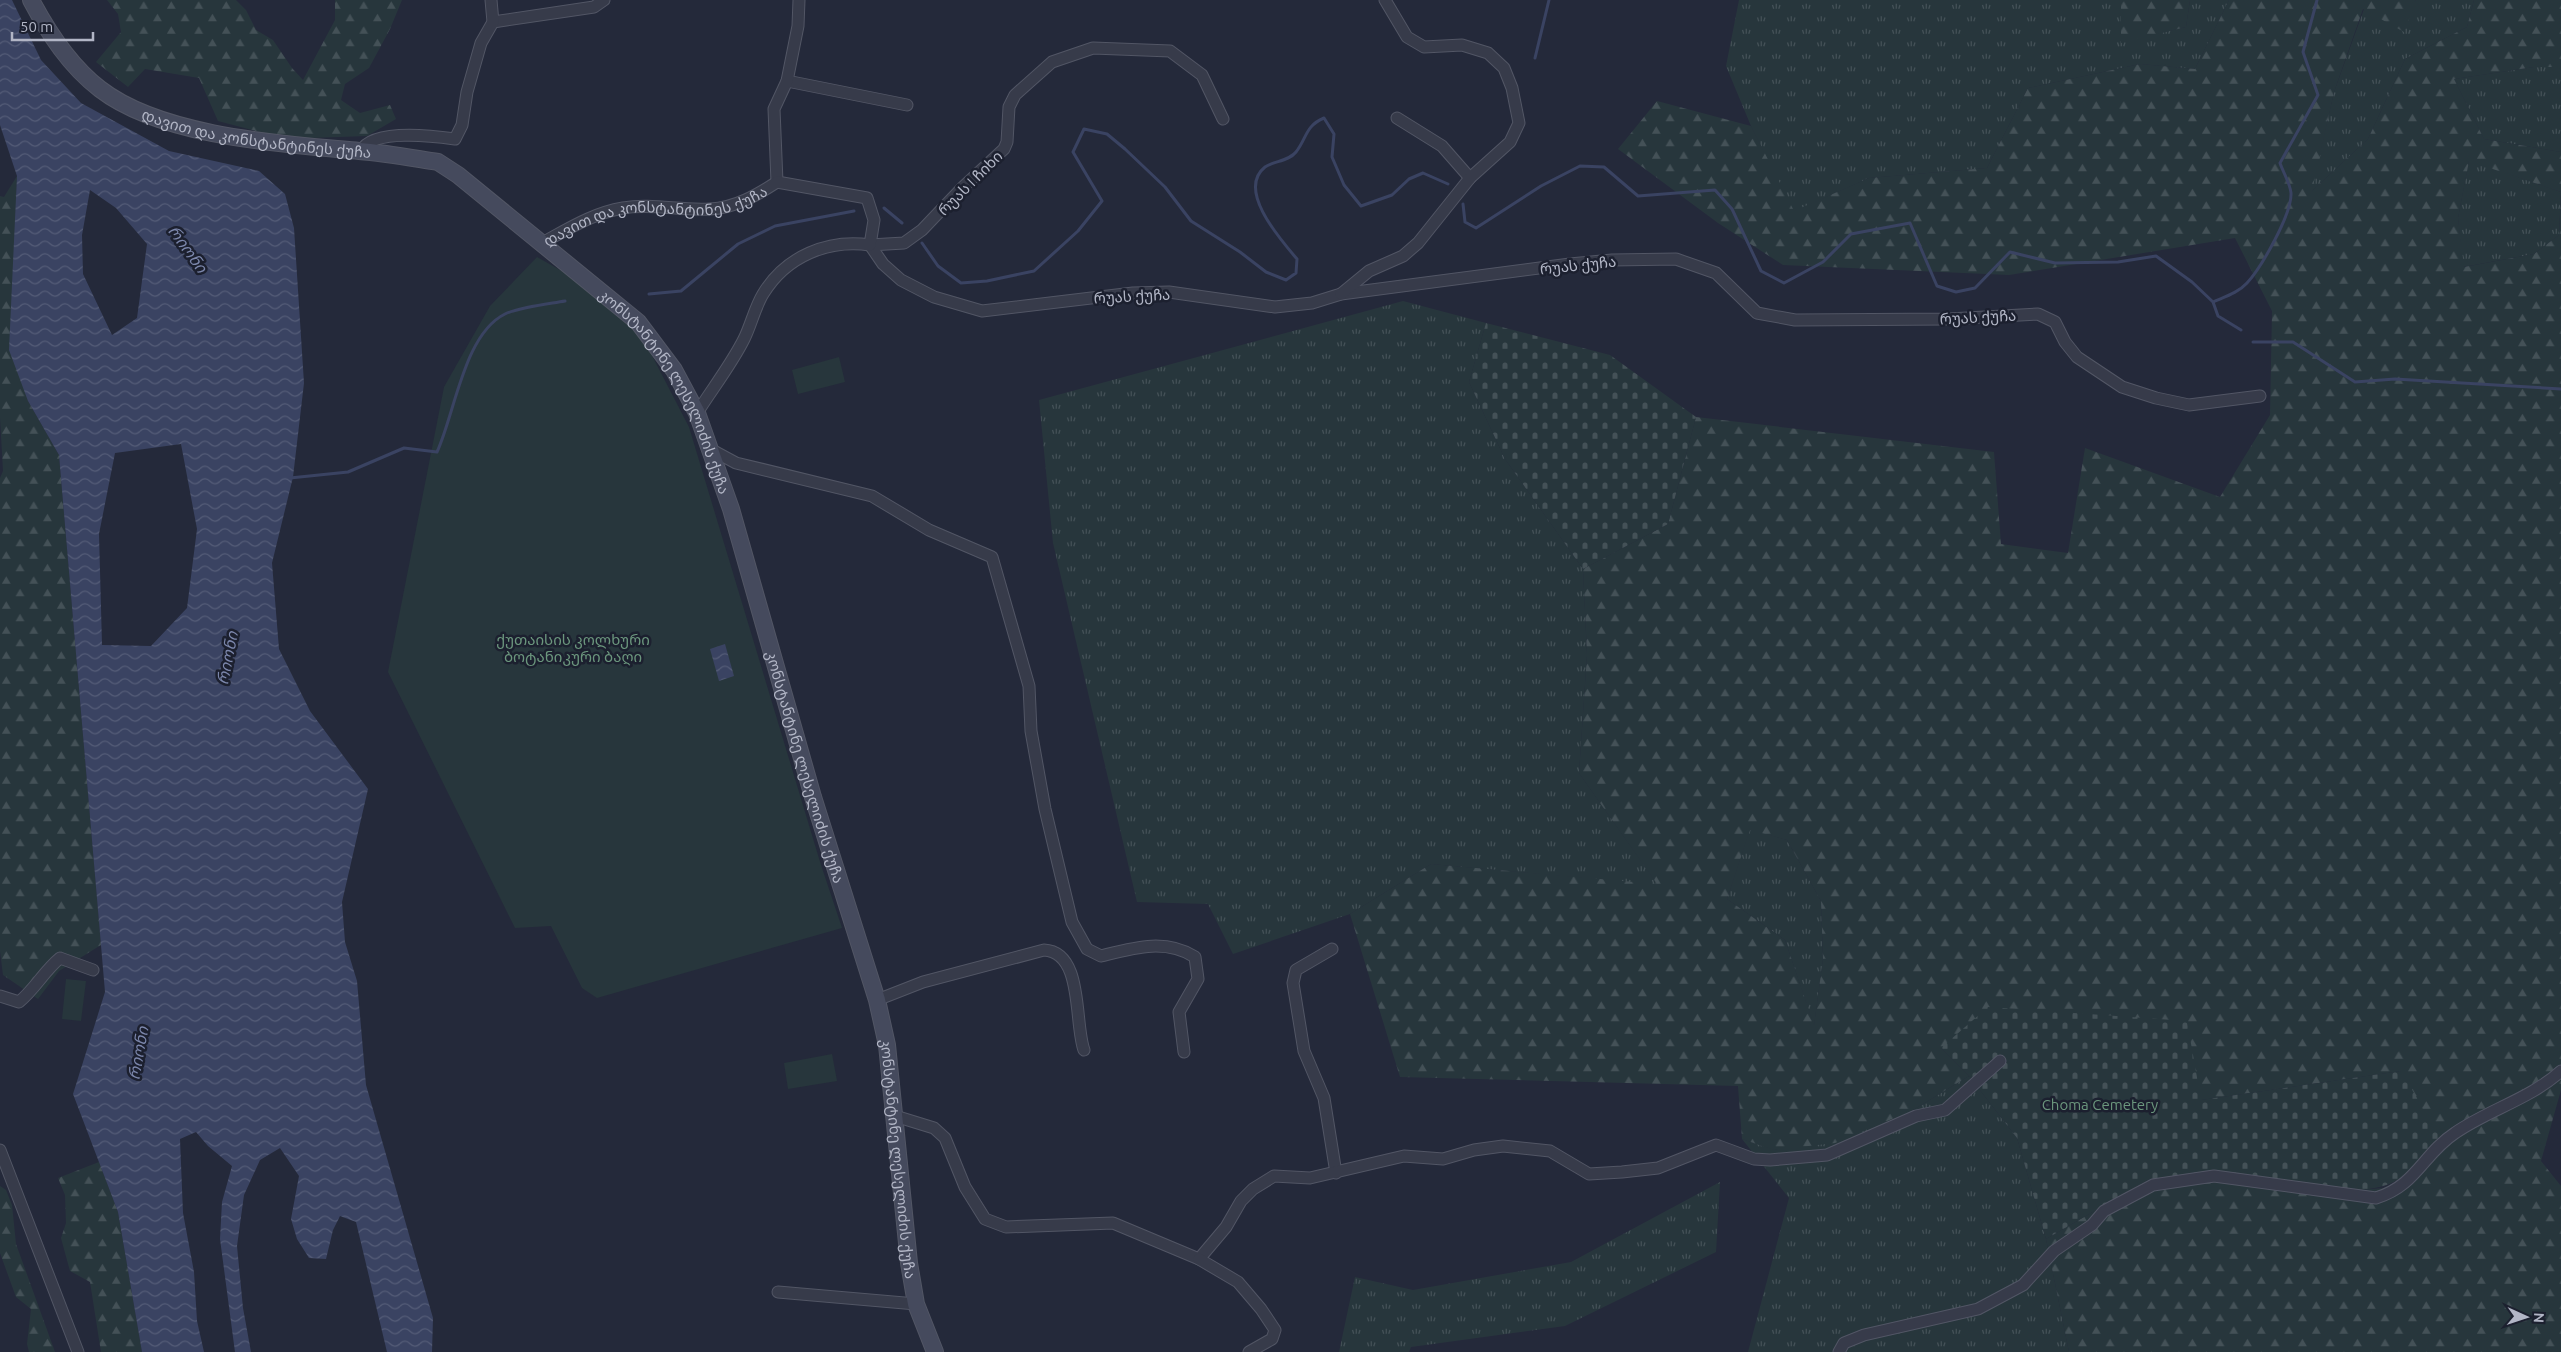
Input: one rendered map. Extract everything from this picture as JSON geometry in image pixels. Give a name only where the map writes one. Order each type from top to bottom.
[{"type":"main road","name":"დავით და კონსტანტინეს ქუჩა","points":[[31,0],[55,41],[76,68],[102,90],[141,113],[186,126],[229,135],[438,162],[458,175],[542,243]]},
{"type":"main road","name":"კონსტანტინე ლესელიძის ქუჩა","points":[[542,243],[638,322],[674,370],[697,413],[732,509],[813,797],[877,1000],[887,1045],[909,1263],[916,1304],[935,1352]]},
{"type":"street","points":[[361,151],[364,145],[377,138],[421,136],[455,139],[462,125],[467,92],[478,52],[493,22],[491,0]]},
{"type":"street","points":[[493,22],[594,7],[604,0]]},
{"type":"street","points":[[777,182],[774,110],[787,81],[798,26],[799,0]]},
{"type":"street","points":[[1341,294],[1369,271],[1404,256],[1418,243],[1470,178],[1510,142],[1518,123],[1512,88],[1504,68],[1488,53],[1462,46],[1424,46],[1415,42],[1407,37],[1385,0]]},
{"type":"street","name":"რუას I ჩიხი","points":[[870,245],[904,243],[922,230],[963,187],[1004,149],[1007,142],[1009,107],[1015,95],[1052,62],[1092,48],[1170,51],[1202,75],[1224,119]]},
{"type":"street","points":[[787,81],[907,105]]},
{"type":"street","points":[[1397,118],[1442,146],[1470,178]]},
{"type":"street","name":"დავით და კონსტანტინეს ქუჩა","points":[[542,243],[586,219],[623,208],[657,206],[711,209],[750,199],[777,182],[867,198],[874,220],[870,245]]},
{"type":"street","points":[[697,413],[743,340],[763,293],[794,259],[832,245],[852,242],[870,245]]},
{"type":"street","name":"რუას ქუჩა","points":[[870,245],[883,264],[902,280],[934,297],[982,311],[1133,293],[1169,292],[1275,307],[1312,303],[1341,294],[1570,264],[1612,260],[1676,259],[1716,273],[1757,313],[1777,318],[1795,320],[1949,319],[2038,314],[2055,322],[2065,342],[2077,357],[2122,387],[2156,398],[2189,405],[2260,396]]},
{"type":"street","points":[[710,449],[736,463],[872,496],[929,530],[992,557],[1029,686],[1031,731],[1044,800],[1072,922],[1087,949],[1101,956],[1140,947],[1180,947],[1195,957],[1198,979],[1179,1012],[1184,1052]]},
{"type":"street","points":[[1332,949],[1296,970],[1293,983],[1304,1051],[1324,1098],[1336,1173]]},
{"type":"street","points":[[877,1000],[923,982],[1044,950],[1053,950],[1060,954],[1066,963],[1078,1005],[1084,1050]]},
{"type":"street","points":[[0,996],[19,1002],[27,995],[47,969],[60,958],[92,970]]},
{"type":"street","points":[[1199,1259],[1226,1227],[1241,1201],[1253,1189],[1274,1176],[1310,1178],[1404,1156],[1443,1158],[1474,1150],[1503,1146],[1550,1151],[1589,1174],[1658,1168],[1716,1145],[1754,1159],[1770,1160],[1827,1155],[1916,1116],[1945,1110],[2000,1061]]},
{"type":"street","points":[[1839,1352],[1844,1343],[1864,1335],[1978,1309],[2023,1285],[2054,1251],[2092,1225],[2104,1211],[2153,1185],[2214,1176],[2376,1198],[2388,1194],[2404,1185],[2454,1133],[2520,1099],[2561,1071]]},
{"type":"street","points":[[895,1116],[934,1128],[945,1138],[965,1186],[985,1218],[1006,1227],[1113,1223],[1199,1259],[1238,1282],[1261,1308],[1275,1330],[1272,1339],[1249,1352]]},
{"type":"street","points":[[0,1150],[78,1352]]},
{"type":"street","points":[[778,1292],[916,1304]]},
{"type":"green space","points":[[107,0],[236,0],[246,10],[256,30],[273,40],[292,68],[303,80],[335,20],[335,0],[402,0],[390,29],[369,68],[345,84],[341,100],[360,113],[390,105],[396,119],[367,136],[309,138],[267,134],[218,121],[199,78],[145,69],[128,87],[96,62],[121,32],[118,14]]},
{"type":"green space","points":[[1739,0],[2121,0],[2121,42],[2186,27],[2190,0],[2229,0],[2195,69],[2140,64],[2028,88],[1987,168],[1869,178],[1793,212],[1751,126],[1726,66]]},
{"type":"green space","points":[[2121,0],[2190,0],[2186,27],[2121,43]]},
{"type":"green space","points":[[2229,0],[2416,0],[2404,32],[2363,9],[2334,92],[2312,191],[2368,139],[2405,59],[2467,27],[2474,0],[2561,0],[2561,67],[2534,67],[2454,79],[2484,139],[2561,152],[2561,192],[2469,161],[2458,218],[2464,267],[2534,254],[2559,235],[2561,196],[2561,1090],[2541,1161],[2561,1186],[2561,1352],[2069,1352],[2046,1239],[2148,1180],[2212,1171],[2361,1190],[2383,1188],[2405,1178],[2401,1071],[2201,1100],[1941,1048],[1969,1076],[1913,1110],[1835,1143],[1774,1150],[1742,1139],[1738,1086],[1400,1077],[1350,914],[1431,864],[1657,884],[1579,773],[1587,655],[1583,569],[1668,524],[1696,417],[1994,452],[2001,544],[2068,553],[2085,448],[2220,497],[2270,415],[2272,311],[2235,238],[2009,275],[1783,265],[1718,223],[1618,149],[1657,101],[1751,126],[1794,211],[1869,178],[1987,168],[2028,88],[2140,64],[2195,69]],"holes":[[[1750,830],[1787,840],[1821,901],[1823,959],[1814,1025],[1785,940],[1727,899]]]},
{"type":"green space","points":[[2416,0],[2474,0],[2467,27],[2405,59],[2368,139],[2311,192],[2334,92],[2364,9],[2414,3]]},
{"type":"green space","points":[[2534,67],[2561,67],[2561,152],[2484,139],[2454,79]]},
{"type":"green space","points":[[2469,160],[2561,192],[2559,235],[2534,254],[2463,267],[2458,218]]},
{"type":"green space","points":[[17,176],[15,238],[28,401],[59,455],[101,945],[59,971],[38,999],[3,975],[0,951],[0,478],[3,471],[0,417],[0,196],[4,197]]},
{"type":"green space","name":"ქუთაისის კოლხური ბოტანიკური ბაღი","points":[[537,257],[578,280],[626,321],[645,342],[689,427],[821,865],[842,928],[597,998],[582,988],[551,926],[515,928],[388,672],[444,387],[490,306]]},
{"type":"green space","points":[[1403,301],[1486,323],[1469,382],[1505,459],[1583,569],[1587,655],[1579,773],[1658,885],[1431,864],[1350,914],[1233,954],[1208,904],[1137,902],[1053,543],[1039,400]]},
{"type":"green space","points":[[1486,323],[1610,355],[1696,417],[1668,524],[1583,569],[1505,459],[1469,382]]},
{"type":"green space","points":[[839,357],[845,382],[798,394],[792,370]]},
{"type":"green space","points":[[1750,829],[1787,840],[1821,901],[1823,959],[1814,1026],[1785,940],[1727,899]]},
{"type":"green space","points":[[66,979],[86,981],[81,1021],[62,1019]]},
{"type":"green space","name":"Choma Cemetery","points":[[1988,1007],[2187,1021],[2201,1100],[2401,1071],[2440,1137],[2407,1174],[2398,1180],[2376,1188],[2361,1190],[2212,1171],[2148,1180],[2046,1239],[2017,1138],[1969,1076],[1941,1048]]},
{"type":"green space","points":[[832,1054],[837,1081],[788,1089],[784,1063]]},
{"type":"green space","points":[[1969,1076],[2017,1138],[2046,1239],[2069,1352],[1748,1352],[1789,1198],[1742,1139],[1775,1150],[1913,1110]]},
{"type":"green space","points":[[99,1162],[118,1212],[142,1352],[101,1352],[90,1282],[70,1271],[61,1238],[66,1223],[65,1195],[58,1178]]},
{"type":"green space","points":[[1720,1182],[1716,1252],[1565,1326],[1411,1347],[1409,1352],[1339,1352],[1355,1277],[1413,1290],[1571,1262]]},
{"type":"green space","points":[[0,1186],[6,1190],[12,1205],[16,1244],[55,1352],[29,1352],[27,1344],[31,1309],[16,1297],[0,1253]]},
{"type":"water","name":"რიონი","points":[[0,0],[12,0],[41,60],[81,103],[169,151],[259,171],[285,194],[294,228],[304,383],[293,477],[272,563],[279,649],[310,711],[368,789],[342,902],[345,942],[357,981],[366,1085],[433,1318],[432,1352],[387,1352],[356,1222],[340,1216],[333,1230],[326,1259],[309,1258],[297,1239],[291,1219],[299,1176],[280,1148],[260,1160],[244,1195],[237,1246],[243,1308],[251,1352],[235,1352],[220,1239],[222,1202],[232,1166],[208,1146],[196,1132],[180,1139],[183,1213],[194,1272],[197,1321],[204,1352],[142,1352],[118,1212],[73,1094],[105,992],[59,455],[28,401],[9,350],[17,176],[0,125]],"holes":[[[90,190],[116,208],[147,244],[137,318],[112,335],[83,274],[82,235]],[[181,444],[197,529],[187,608],[151,646],[102,645],[99,534],[115,453]]]},
{"type":"water","points":[[725,644],[734,676],[719,681],[710,649]]},
{"type":"waterway","points":[[1535,58],[1549,0]]},
{"type":"waterway","points":[[1463,204],[1465,222],[1476,228],[1541,186],[1580,166],[1604,167],[1638,196],[1715,190],[1732,209],[1761,271],[1784,283],[1823,262],[1851,234],[1910,223],[1937,286],[1956,292],[1975,288],[2010,252],[2055,263],[2118,262],[2156,256],[2192,282],[2213,302],[2235,292],[2253,276],[2275,240],[2287,214],[2291,193],[2280,163],[2318,95],[2303,52],[2317,0]]},
{"type":"waterway","points":[[922,243],[938,266],[961,283],[987,281],[1034,271],[1078,231],[1102,201],[1073,152],[1084,129],[1107,134],[1165,187],[1191,221],[1240,252],[1266,272],[1286,280],[1296,273],[1297,259],[1272,228],[1264,214],[1258,201],[1257,177],[1265,167],[1293,155],[1310,129],[1318,121],[1324,118],[1334,134],[1332,157],[1344,185],[1361,206],[1392,195],[1409,179],[1423,173],[1448,184]]},
{"type":"waterway","points":[[884,208],[902,223]]},
{"type":"waterway","points":[[649,294],[681,291],[738,244],[775,226],[854,211]]},
{"type":"waterway","points":[[290,478],[348,472],[404,448],[437,452],[470,356],[491,324],[505,314],[518,309],[565,301]]},
{"type":"waterway","points":[[2213,302],[2218,316],[2241,330]]},
{"type":"waterway","points":[[2253,342],[2293,342],[2355,382],[2395,379],[2561,389]]}]
